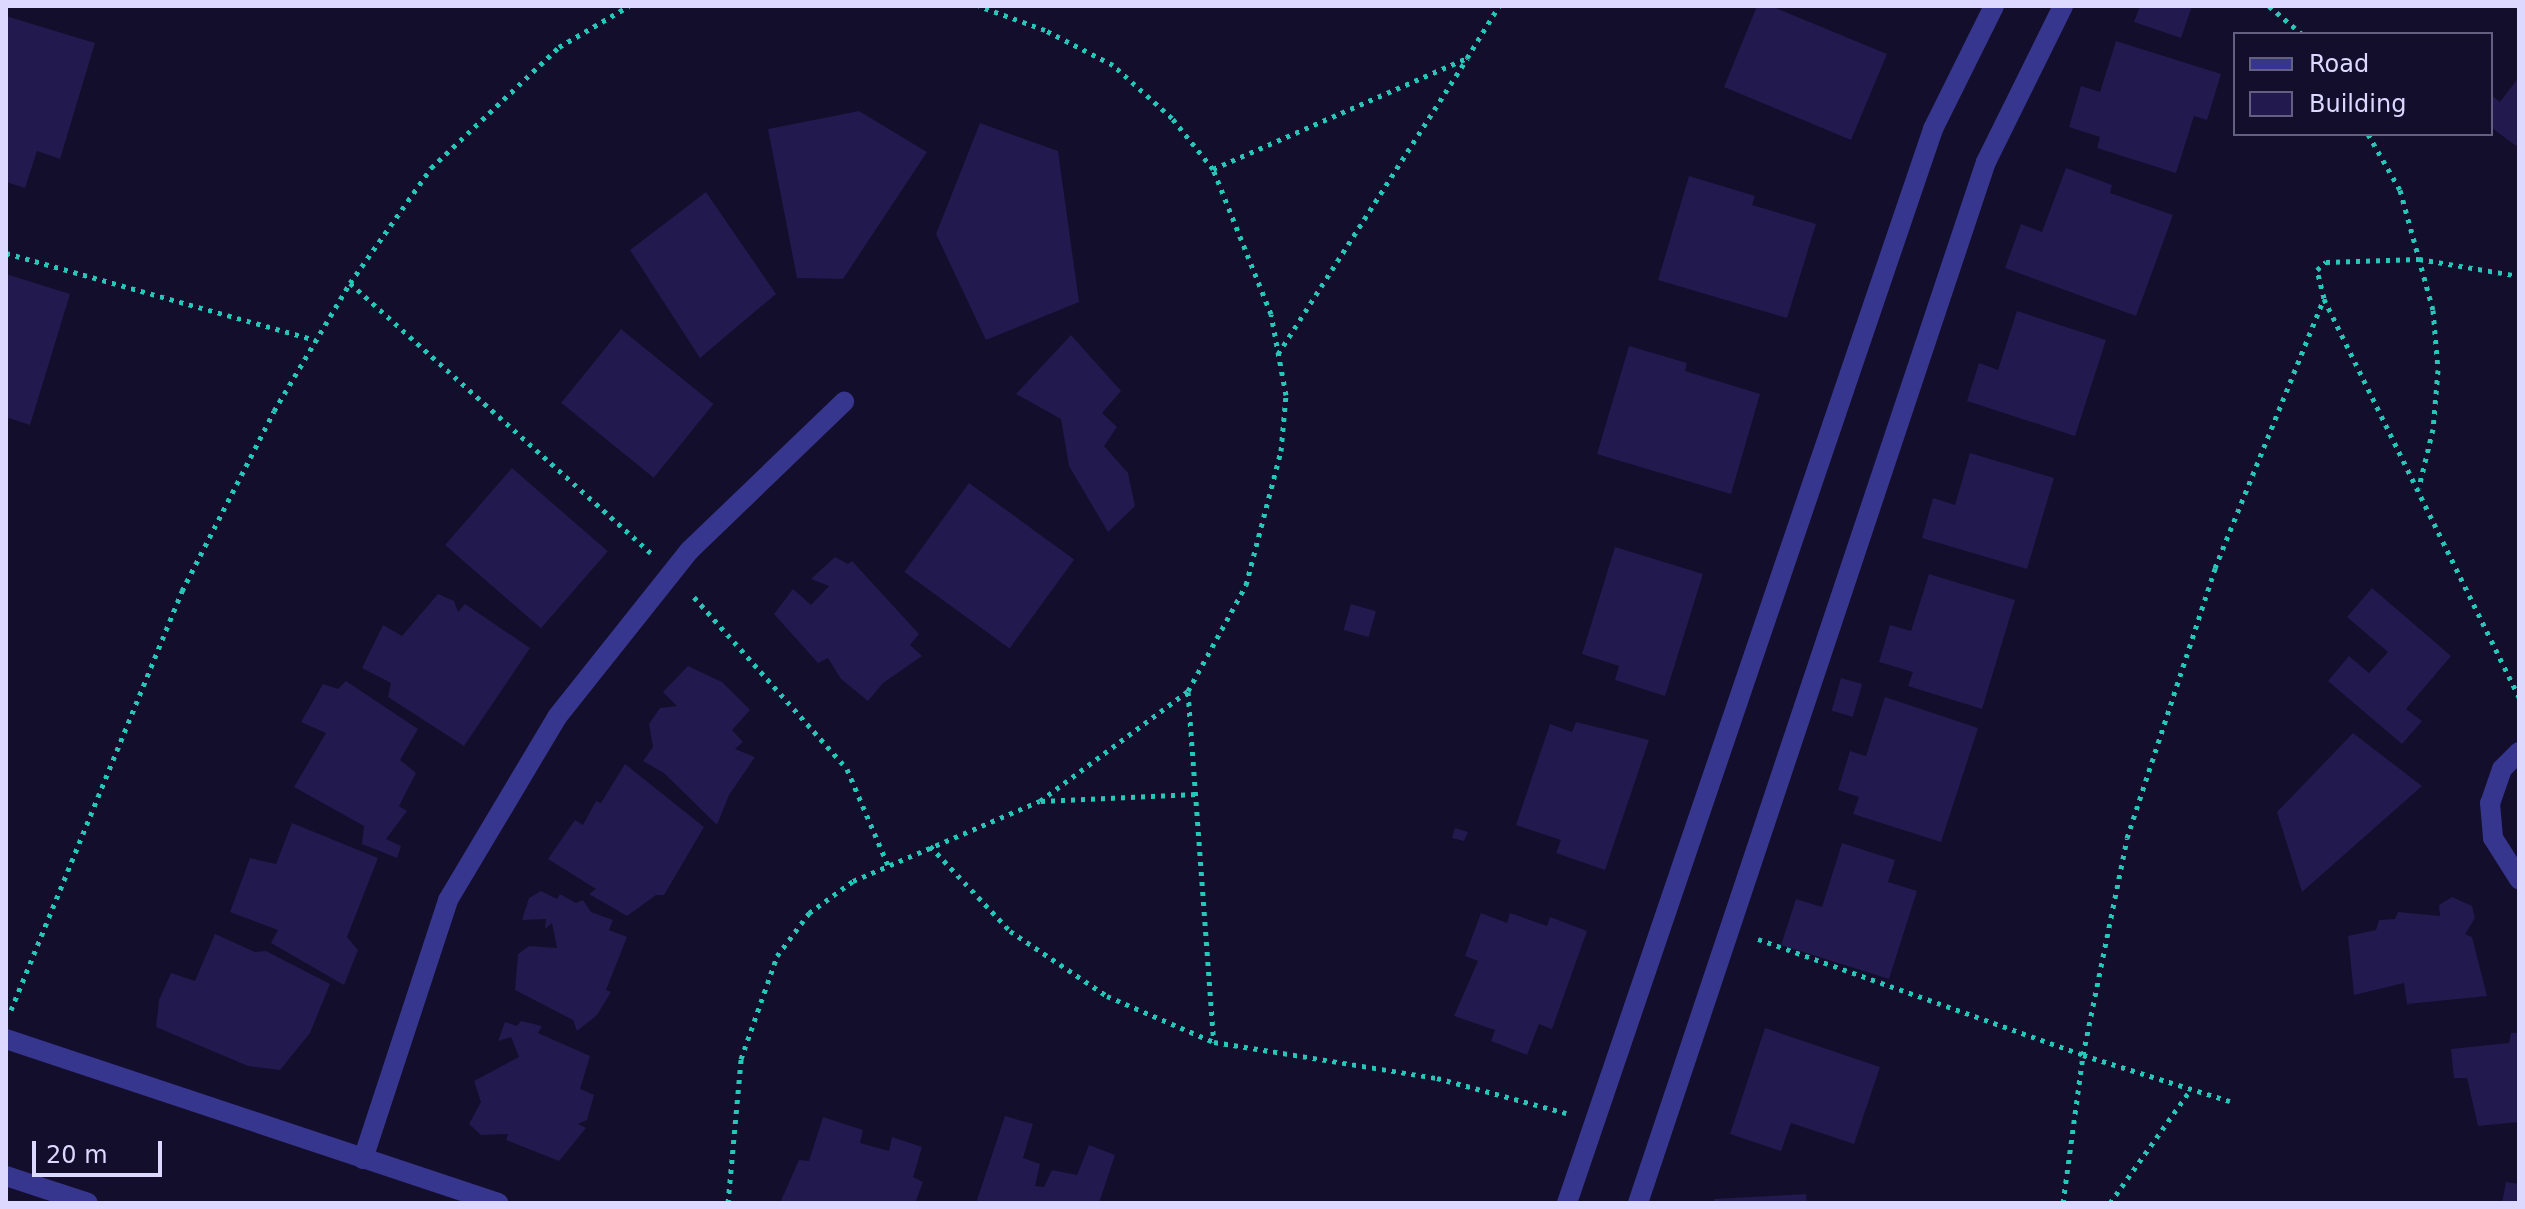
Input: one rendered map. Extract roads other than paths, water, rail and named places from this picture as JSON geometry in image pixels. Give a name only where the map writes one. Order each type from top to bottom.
[{"type":"street","points":[[1567,1203],[1933,129],[1994,6]]},
{"type":"street","points":[[1638,1203],[1986,162],[2063,6]]},
{"type":"street","points":[[363,1159],[448,900],[557,717],[690,550],[844,402]]},
{"type":"street","points":[[2519,752],[2502,769],[2490,803],[2493,838],[2519,879]]},
{"type":"street","points":[[6,1039],[498,1203]]},
{"type":"street","points":[[6,1176],[88,1203]]}]
